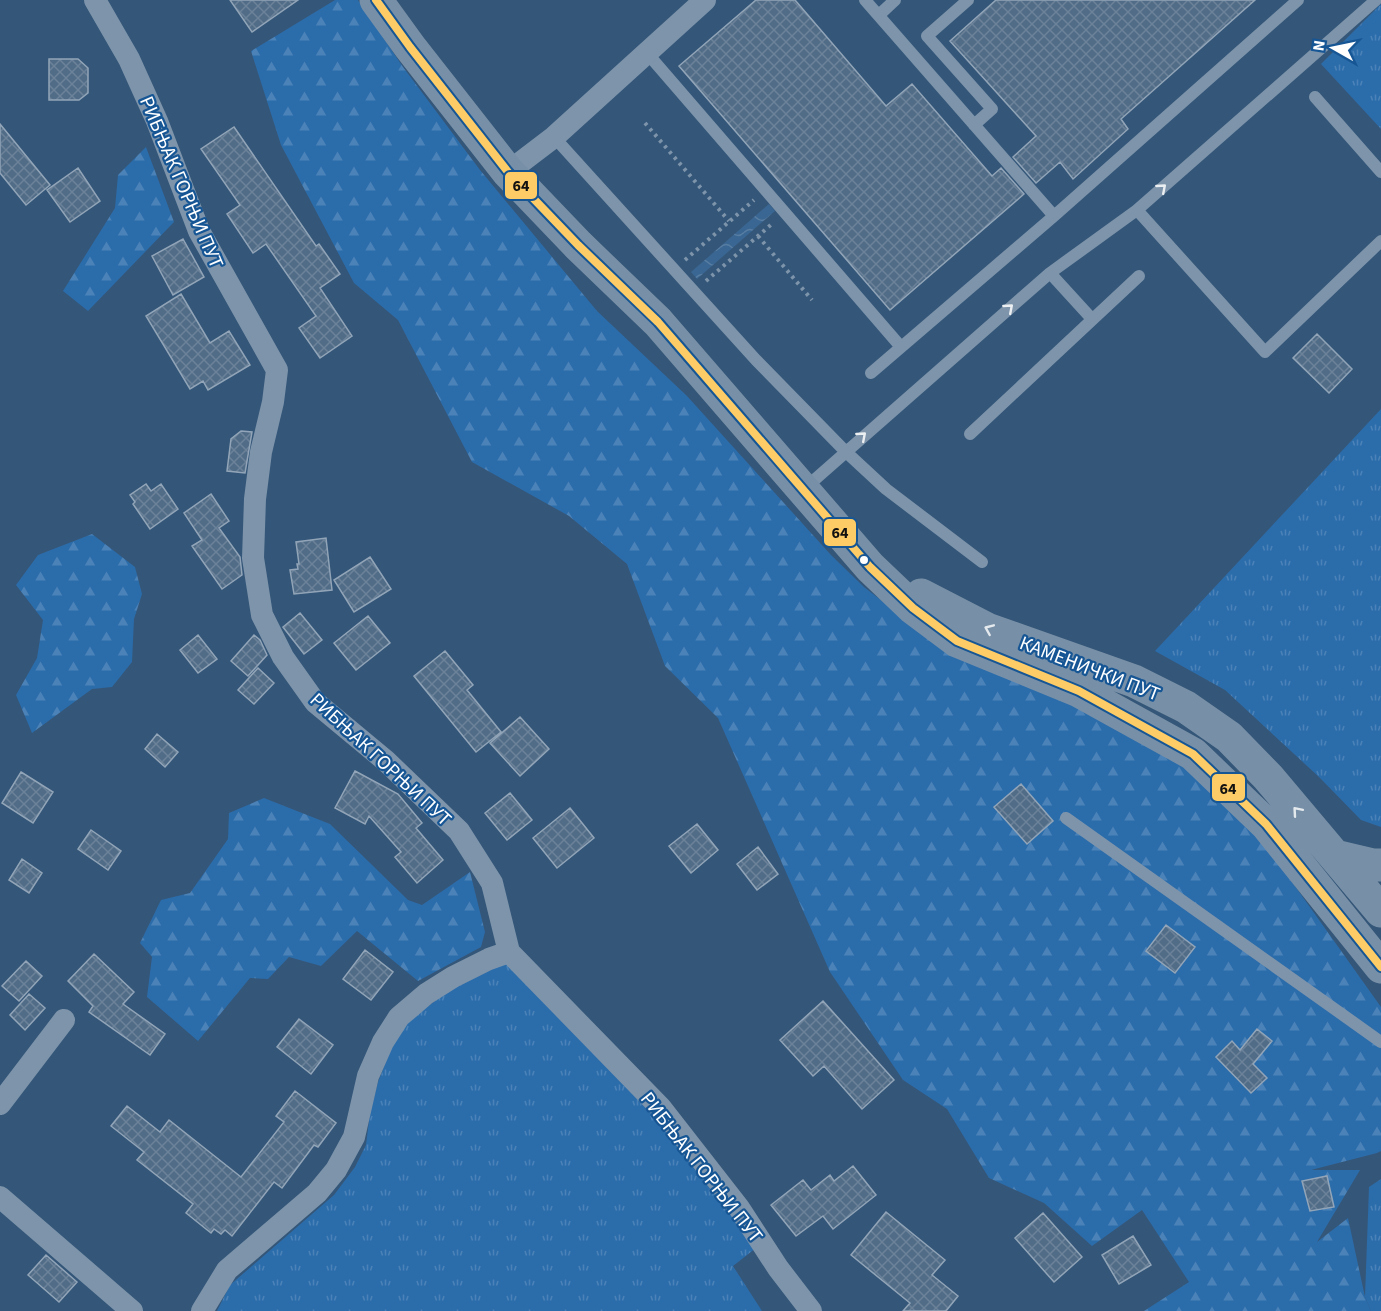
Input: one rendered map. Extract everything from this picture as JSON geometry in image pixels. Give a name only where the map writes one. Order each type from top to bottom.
[{"type":"main road","name":"КАМЕНИЧКИ ПУТ","points":[[376,0],[508,172],[578,245],[658,322],[870,567],[913,608],[957,641],[1079,691],[1193,754],[1266,824],[1381,967]]},
{"type":"main road","name":"КАМЕНИЧКИ ПУТ","points":[[870,567],[987,629],[1134,681],[1186,707],[1230,737],[1268,777],[1381,911]]},
{"type":"main road","points":[[1335,856],[1381,866]]},
{"type":"street","name":"РИБЊАК ГОРЊИ ПУТ","points":[[94,0],[129,59],[157,121],[199,231],[277,370],[273,402],[261,452],[255,500],[253,558],[262,615],[283,657],[315,702],[386,761],[459,831],[492,883],[509,952],[661,1107],[739,1208],[778,1268],[811,1311]]},
{"type":"street","points":[[508,172],[554,137],[705,0]]},
{"type":"street","points":[[202,1311],[227,1270],[317,1193],[336,1170],[354,1137],[368,1076],[383,1042],[399,1017],[426,994],[453,977],[509,952]]},
{"type":"street","points":[[0,1104],[64,1020]]},
{"type":"street","points":[[0,1197],[132,1311]]},
{"type":"lane","points":[[865,0],[1054,216]]},
{"type":"lane","points":[[879,15],[895,0]]},
{"type":"lane","points":[[968,0],[927,36],[992,110],[974,125]]},
{"type":"lane","points":[[803,489],[1050,273],[1137,210],[1376,0]]},
{"type":"lane","points":[[871,373],[1054,216],[1290,3]]},
{"type":"lane","points":[[646,53],[901,347]]},
{"type":"lane","points":[[1315,97],[1381,172]]},
{"type":"lane","points":[[554,137],[748,352],[845,451],[886,489],[982,562]]},
{"type":"lane","points":[[1137,210],[1265,352],[1381,241]]},
{"type":"lane","points":[[1050,273],[1092,319]]},
{"type":"lane","points":[[970,434],[1139,276]]},
{"type":"lane","points":[[1066,819],[1381,1042]]},
{"type":"path","points":[[645,123],[729,221]]},
{"type":"path","points":[[679,265],[752,202]]},
{"type":"path","points":[[699,288],[772,224]]},
{"type":"path","points":[[758,236],[812,300]]},
{"type":"green space","points":[[335,0],[358,0],[403,67],[480,170],[597,311],[687,396],[831,555],[864,587],[913,625],[1136,725],[1248,820],[1381,1007],[1381,1151],[1311,1170],[1360,1170],[1317,1242],[1348,1218],[1365,1297],[1371,1311],[1144,1311],[1189,1282],[1142,1210],[1092,1246],[1044,1203],[989,1178],[947,1109],[903,1080],[830,972],[718,718],[665,666],[627,564],[569,516],[472,462],[398,320],[354,283],[281,145],[251,51]]},
{"type":"green space","points":[[1381,4],[1381,129],[1321,64]]},
{"type":"green space","points":[[146,147],[174,222],[88,311],[63,291],[115,208],[118,175]]},
{"type":"green space","points":[[1381,409],[1381,827],[1361,820],[1319,777],[1225,690],[1155,651]]},
{"type":"green space","points":[[92,534],[135,567],[142,594],[134,619],[132,662],[112,687],[92,689],[32,733],[16,695],[37,658],[43,620],[16,585],[38,555]]},
{"type":"green space","points":[[264,798],[330,824],[408,900],[422,905],[470,872],[485,932],[481,947],[418,981],[357,931],[321,966],[289,957],[268,979],[250,978],[198,1041],[147,997],[152,957],[140,943],[161,900],[190,893],[228,839],[229,813]]},
{"type":"green space","points":[[507,962],[650,1109],[756,1248],[733,1266],[762,1311],[217,1311],[230,1285],[334,1195],[355,1167],[366,1145],[370,1113],[378,1082],[391,1049],[405,1024],[448,991]]},
{"type":"green space","points":[[1381,1179],[1381,1311],[1371,1311],[1365,1297],[1369,1187]]},
{"type":"water","points":[[769,204],[775,211],[697,279],[691,272]]},
{"type":"building","points":[[230,0],[298,0],[252,32]]},
{"type":"building","points":[[756,0],[795,0],[886,106],[912,84],[992,176],[1001,168],[1024,194],[890,310],[679,66]]},
{"type":"building","points":[[996,0],[1255,0],[1121,119],[1128,129],[1073,179],[1060,162],[1036,183],[1013,157],[1036,136],[950,41]]},
{"type":"building","points":[[49,59],[78,59],[88,68],[88,93],[79,100],[49,100]]},
{"type":"building","points":[[0,124],[50,185],[26,205],[0,173]]},
{"type":"building","points":[[234,127],[316,246],[319,244],[340,274],[320,288],[352,336],[320,358],[299,328],[316,316],[266,244],[253,253],[227,214],[240,205],[201,149]]},
{"type":"building","points":[[78,168],[100,201],[70,222],[47,190]]},
{"type":"building","points":[[183,239],[204,277],[173,295],[152,256]]},
{"type":"building","points":[[181,294],[210,343],[229,331],[250,365],[208,390],[203,381],[190,389],[146,316]]},
{"type":"building","points":[[1317,334],[1352,369],[1329,393],[1293,358]]},
{"type":"building","points":[[241,431],[252,432],[245,473],[227,471],[231,439]]},
{"type":"building","points":[[146,484],[151,491],[161,484],[178,509],[150,529],[133,504],[135,502],[130,495]]},
{"type":"building","points":[[211,494],[229,521],[219,528],[240,557],[242,575],[222,589],[192,546],[202,540],[184,513]]},
{"type":"building","points":[[326,538],[332,590],[294,594],[290,570],[298,569],[296,542]]},
{"type":"building","points":[[370,557],[391,589],[354,612],[334,580]]},
{"type":"building","points":[[300,613],[322,640],[304,654],[283,627]]},
{"type":"building","points":[[368,616],[390,643],[356,670],[334,643]]},
{"type":"building","points":[[198,635],[217,659],[198,673],[180,650]]},
{"type":"building","points":[[254,635],[260,640],[267,655],[248,676],[231,661]]},
{"type":"building","points":[[445,651],[473,685],[467,690],[501,732],[476,752],[414,676]]},
{"type":"building","points":[[258,668],[274,683],[254,704],[238,690]]},
{"type":"building","points":[[520,717],[549,749],[520,776],[490,743]]},
{"type":"building","points":[[157,734],[178,752],[165,767],[145,749]]},
{"type":"building","points":[[355,771],[398,794],[422,823],[416,828],[443,860],[417,883],[395,857],[401,852],[369,816],[365,824],[335,808]]},
{"type":"building","points":[[21,772],[53,792],[33,823],[2,803]]},
{"type":"building","points":[[1021,784],[1053,821],[1027,844],[994,807]]},
{"type":"building","points":[[510,793],[532,820],[507,840],[485,813]]},
{"type":"building","points":[[570,808],[594,838],[557,868],[533,838]]},
{"type":"building","points":[[697,824],[718,850],[691,873],[669,846]]},
{"type":"building","points":[[91,830],[121,851],[108,870],[78,849]]},
{"type":"building","points":[[758,847],[778,874],[757,890],[737,864]]},
{"type":"building","points":[[22,859],[42,873],[29,893],[9,880]]},
{"type":"building","points":[[1166,925],[1195,947],[1175,973],[1146,951]]},
{"type":"building","points":[[365,950],[393,972],[371,1000],[343,979]]},
{"type":"building","points":[[94,954],[134,992],[123,1004],[165,1034],[150,1055],[89,1012],[93,1006],[68,981]]},
{"type":"building","points":[[26,961],[42,976],[19,1001],[2,986]]},
{"type":"building","points":[[29,994],[45,1008],[25,1030],[10,1015]]},
{"type":"building","points":[[823,1001],[894,1080],[862,1109],[824,1066],[813,1076],[780,1040]]},
{"type":"building","points":[[299,1019],[333,1045],[311,1074],[277,1047]]},
{"type":"building","points":[[1257,1029],[1272,1041],[1253,1064],[1267,1078],[1251,1093],[1216,1057],[1232,1041],[1240,1050]]},
{"type":"building","points":[[295,1091],[336,1123],[318,1147],[314,1145],[282,1188],[274,1182],[232,1236],[225,1230],[221,1234],[214,1229],[211,1233],[186,1213],[193,1204],[137,1160],[144,1152],[111,1126],[127,1106],[160,1132],[169,1120],[241,1177],[284,1122],[276,1116]]},
{"type":"building","points":[[853,1166],[876,1195],[833,1229],[823,1216],[796,1236],[771,1205],[803,1180],[811,1190],[830,1175],[834,1181]]},
{"type":"building","points":[[1327,1176],[1334,1207],[1310,1211],[1302,1181]]},
{"type":"building","points":[[886,1212],[945,1260],[932,1275],[958,1296],[946,1311],[903,1311],[910,1303],[851,1255]]},
{"type":"building","points":[[1043,1213],[1082,1257],[1054,1282],[1015,1238]]},
{"type":"building","points":[[1133,1236],[1151,1265],[1119,1284],[1102,1255]]},
{"type":"building","points":[[46,1255],[77,1282],[59,1302],[28,1275]]},
{"type":"transit line","name":"64","points":[[376,0],[508,172],[578,245],[658,322],[870,567],[913,608],[957,641],[1079,691],[1193,754],[1266,824],[1381,967]]}]
